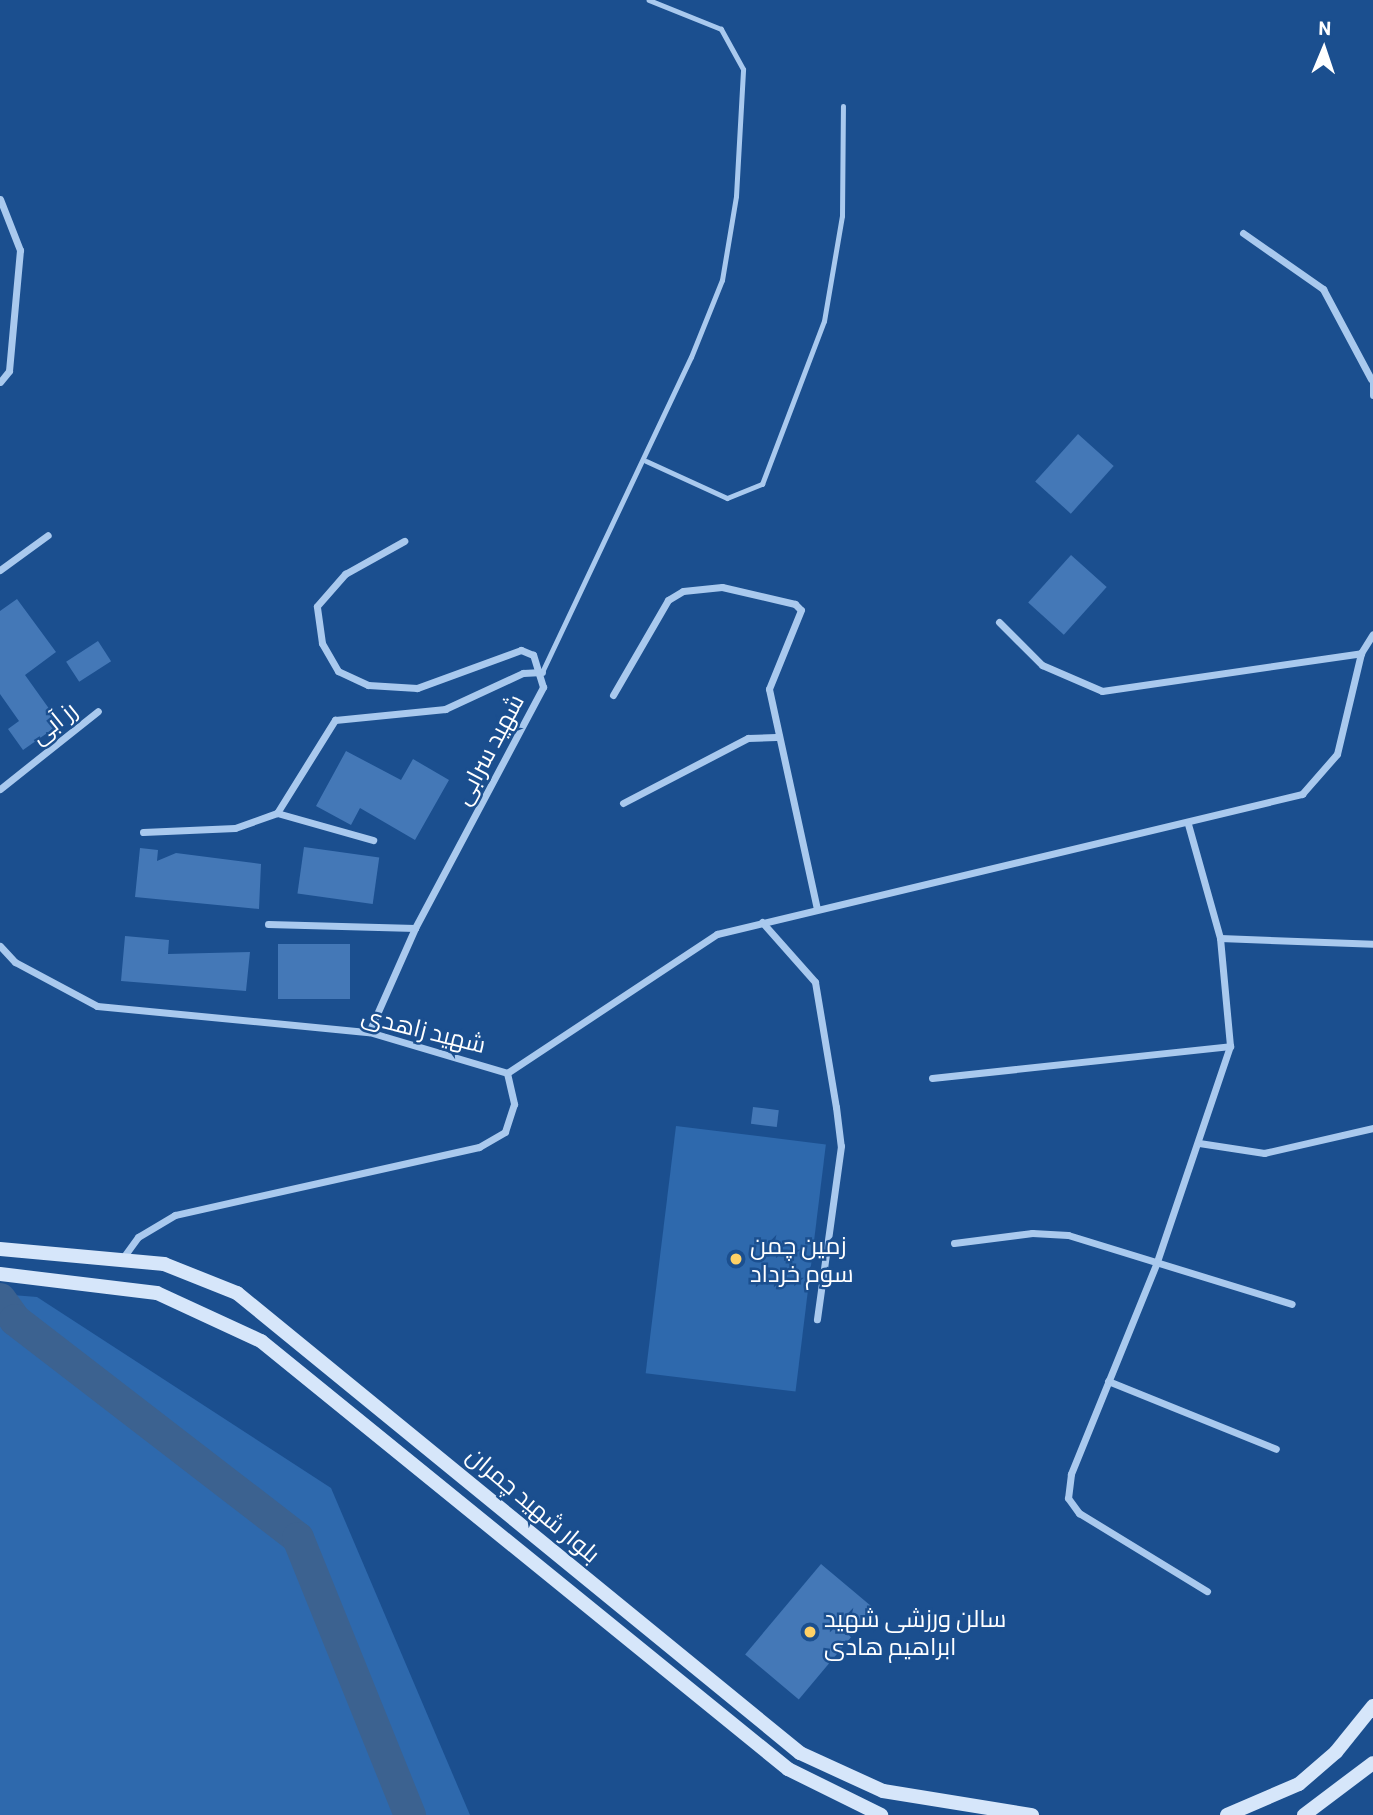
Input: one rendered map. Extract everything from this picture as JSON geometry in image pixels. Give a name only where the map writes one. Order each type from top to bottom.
[{"type":"main road","name":"بلوار شهید چمران","points":[[0,1249],[121,1261],[202,1276],[265,1311],[830,1772],[896,1794],[1032,1815]]},
{"type":"main road","points":[[119,1288],[121,1261]]},
{"type":"main road","name":"بلوار شهید چمران","points":[[3,1274],[119,1288],[185,1302],[261,1341],[788,1769],[881,1815]]},
{"type":"main road","points":[[1227,1815],[1298,1784],[1336,1752],[1373,1706]]},
{"type":"main road","points":[[1304,1815],[1373,1763]]},
{"type":"street","points":[[0,199],[20,250],[9,371],[0,382]]},
{"type":"street","points":[[1243,233],[1324,289],[1373,376],[1373,395]]},
{"type":"street","points":[[0,570],[48,535]]},
{"type":"street","points":[[404,541],[345,574],[317,606],[322,643],[338,671],[368,685],[417,688],[521,650],[529,651],[542,672]]},
{"type":"street","points":[[613,695],[668,600],[683,591],[722,587],[786,601],[801,610],[769,690],[776,737],[817,909]]},
{"type":"street","points":[[999,622],[1042,666],[1102,691],[1361,653]]},
{"type":"street","points":[[507,1073],[717,934],[1188,824],[1302,794],[1337,754],[1361,653],[1373,634]]},
{"type":"street","name":"شهید سرابی","points":[[277,813],[335,720],[445,709],[523,673],[542,672],[543,687],[415,928],[369,1032]]},
{"type":"street","name":"رز آبی","points":[[0,789],[98,710]]},
{"type":"street","points":[[623,803],[748,738],[776,737]]},
{"type":"street","points":[[143,832],[235,828],[277,813],[373,839]]},
{"type":"street","points":[[1188,824],[1220,938],[1230,1046],[1157,1262],[1071,1474],[1068,1498],[1079,1513],[1207,1591]]},
{"type":"street","points":[[762,922],[815,982],[836,1107],[841,1146],[817,1319]]},
{"type":"street","points":[[268,924],[415,928]]},
{"type":"street","points":[[1220,938],[1373,944]]},
{"type":"street","name":"شهید زاهدی","points":[[0,946],[15,962],[97,1006],[369,1032],[507,1073],[514,1104],[505,1132],[479,1147],[175,1215],[138,1237],[121,1261]]},
{"type":"street","points":[[932,1078],[1230,1046]]},
{"type":"street","points":[[1199,1143],[1264,1153],[1373,1128]]},
{"type":"street","points":[[954,1243],[1032,1233],[1068,1236],[1292,1304]]},
{"type":"street","points":[[1108,1381],[1276,1449]]},
{"type":"lane","points":[[542,672],[646,461],[722,280],[736,196],[743,69],[721,29],[649,0]]},
{"type":"lane","points":[[646,461],[726,498],[762,484],[824,321],[842,216],[844,106]]},
{"type":"shaded area","name":"زمین چمن سوم خرداد","points":[[676,1126],[826,1144],[796,1392],[646,1373]]},
{"type":"shaded area","points":[[0,1294],[37,1297],[331,1488],[470,1815],[0,1815]]},
{"type":"building","points":[[1078,434],[1114,466],[1071,514],[1035,482]]},
{"type":"building","points":[[1071,555],[1107,587],[1064,635],[1028,603]]},
{"type":"building","points":[[17,599],[56,652],[25,675],[60,724],[23,750],[8,729],[19,721],[0,694],[0,611]]},
{"type":"building","points":[[98,641],[111,661],[79,682],[66,662]]},
{"type":"building","points":[[346,751],[401,780],[413,759],[449,780],[415,840],[360,808],[351,825],[316,806]]},
{"type":"building","points":[[304,847],[379,858],[373,904],[297,894]]},
{"type":"building","points":[[140,848],[158,850],[157,861],[176,853],[261,864],[259,909],[135,897]]},
{"type":"building","points":[[125,936],[169,940],[168,954],[250,952],[246,991],[121,981]]},
{"type":"building","points":[[278,944],[350,944],[350,999],[278,999]]},
{"type":"building","points":[[753,1107],[779,1110],[777,1127],[751,1124]]},
{"type":"building","name":"سالن ورزشی شهید ابراهیم هادی","points":[[821,1564],[875,1609],[799,1699],[745,1654]]},
{"type":"waterway","points":[[0,1299],[15,1320],[298,1538],[410,1815]]},
{"type":"place","name":"زمین چمن سوم خرداد","points":[[736,1259]]},
{"type":"place","name":"سالن ورزشی شهید ابراهیم هادی","points":[[810,1632]]}]
